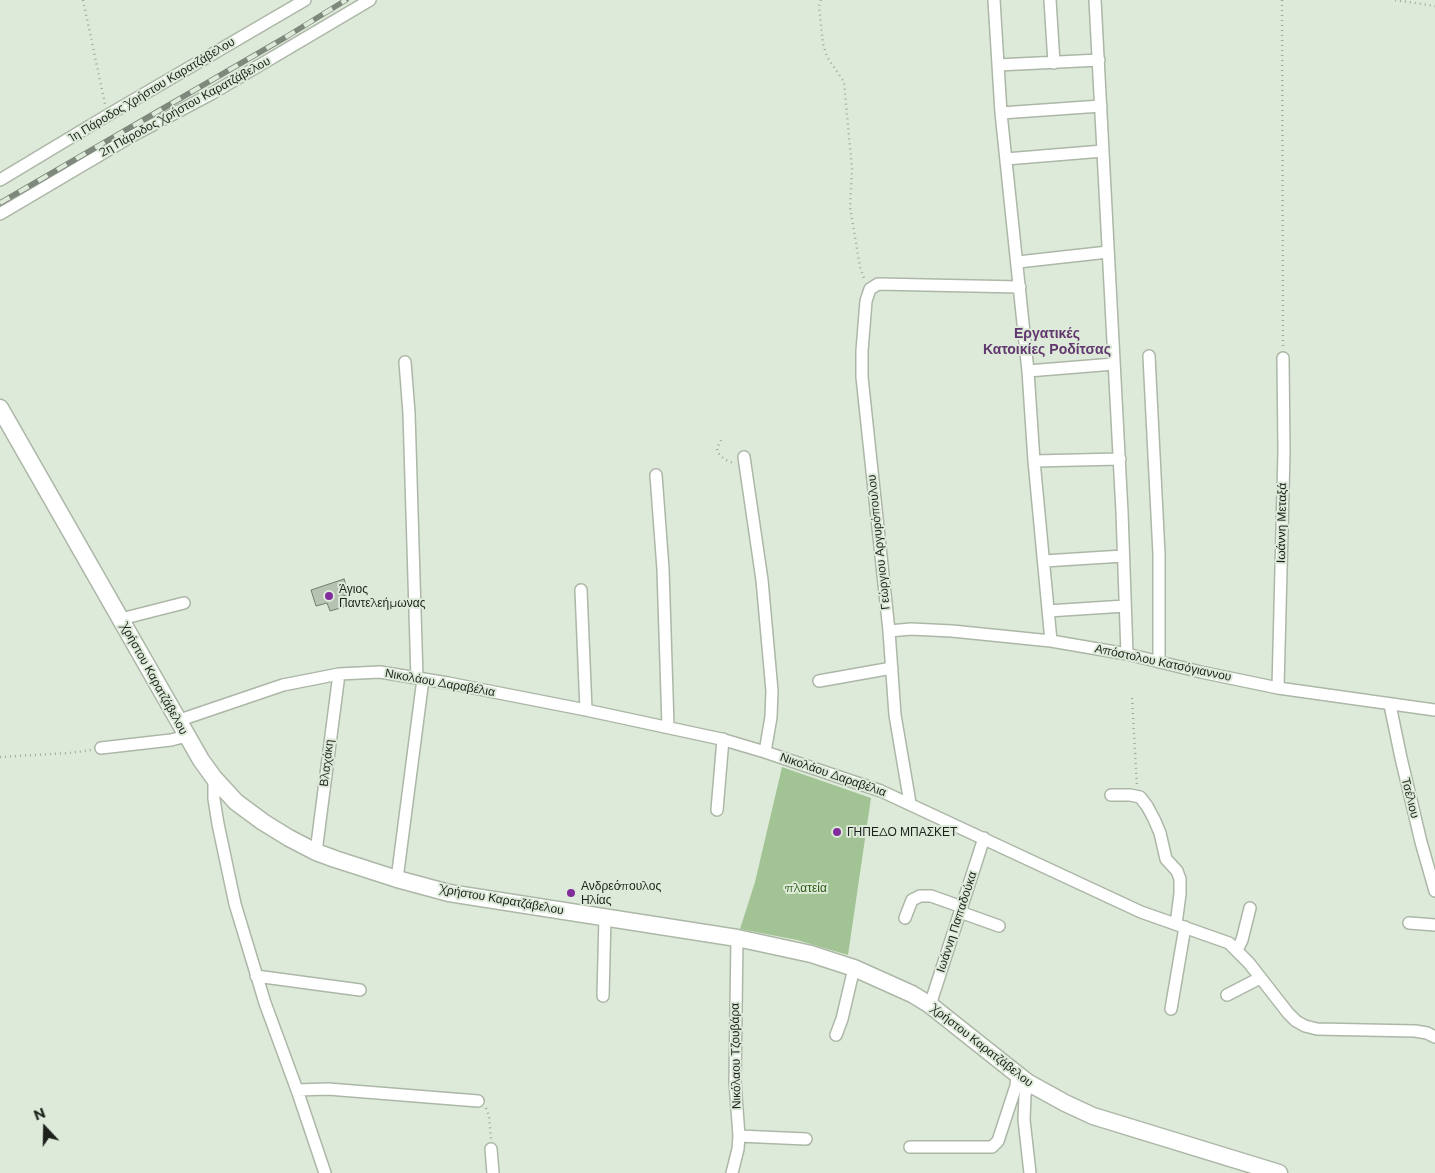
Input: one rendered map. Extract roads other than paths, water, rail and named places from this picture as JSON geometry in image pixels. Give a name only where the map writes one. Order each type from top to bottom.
[{"type":"street","name":"1η Πάροδος Χρήστου Καρατζάβελου","points":[[0,180],[305,0]]},
{"type":"street","name":"2η Πάροδος Χρήστου Καρατζάβελου","points":[[0,214],[370,0]]},
{"type":"street","points":[[994,0],[1001,113],[1018,262],[1051,641]]},
{"type":"street","points":[[1050,0],[1054,62]]},
{"type":"street","points":[[1095,0],[1120,459],[1127,654]]},
{"type":"street","points":[[998,65],[1098,60]]},
{"type":"street","points":[[1001,113],[1100,106]]},
{"type":"street","points":[[1006,160],[1103,151]]},
{"type":"street","points":[[1018,262],[1108,252]]},
{"type":"street","name":"Γεώργιου Αργυρόπουλου","points":[[910,803],[895,715],[889,631],[862,377],[866,301],[874,286],[1020,287]]},
{"type":"street","points":[[1149,356],[1159,554],[1159,662]]},
{"type":"street","name":"Ιωάννη Μεταξά","points":[[1278,688],[1284,451],[1283,358]]},
{"type":"street","points":[[397,879],[420,678],[405,362]]},
{"type":"street","points":[[1028,371],[1114,364]]},
{"type":"street","name":"Χρήστου Καρατζάβελου","points":[[0,408],[177,721],[214,778],[236,802],[263,822],[316,852],[397,879],[449,893],[737,938],[811,954],[854,968],[912,994],[930,1005],[1022,1078],[1064,1103],[1093,1116],[1279,1173]]},
{"type":"street","points":[[1034,461],[1120,459]]},
{"type":"street","points":[[745,462],[762,580],[772,691],[771,717],[765,752]]},
{"type":"street","points":[[656,475],[663,569],[668,726]]},
{"type":"street","points":[[1044,561],[1123,556]]},
{"type":"street","points":[[581,590],[586,710]]},
{"type":"street","points":[[121,619],[184,603]]},
{"type":"street","points":[[1048,611],[1125,606]]},
{"type":"street","name":"Απόστολου Κατσόγιαννου","points":[[889,631],[911,629],[952,631],[1051,641],[1127,654],[1278,688],[1435,710]]},
{"type":"street","points":[[819,681],[892,668]]},
{"type":"street","name":"Νικολάου Δαραβέλια","points":[[177,721],[283,685],[339,674],[380,672],[668,726],[723,739],[881,791],[1141,912],[1229,943],[1237,950],[1288,1013],[1305,1026],[1317,1029],[1415,1031],[1435,1037]]},
{"type":"street","name":"Βλαχάκη","points":[[316,852],[339,674]]},
{"type":"street","name":"Τσέλιου","points":[[1390,705],[1400,758],[1435,891]]},
{"type":"street","points":[[101,748],[171,740],[187,736]]},
{"type":"street","points":[[716,810],[723,739]]},
{"type":"street","points":[[214,778],[214,799],[235,904],[256,976],[325,1173]]},
{"type":"street","points":[[1111,795],[1140,797],[1147,806],[1160,833],[1166,859],[1177,871],[1180,879],[1180,926],[1171,1009]]},
{"type":"street","name":"Ιωάννη Παπαδούκα","points":[[930,1005],[984,838]]},
{"type":"street","points":[[905,918],[912,900],[920,896],[932,896],[999,926]]},
{"type":"street","points":[[1237,950],[1242,940],[1250,908]]},
{"type":"street","points":[[603,996],[605,917]]},
{"type":"street","points":[[1409,923],[1435,925]]},
{"type":"street","name":"Νικόλαου Τζουβάρα","points":[[732,1173],[739,1136],[734,1082],[737,938]]},
{"type":"street","points":[[836,1035],[842,1019],[854,968]]},
{"type":"street","points":[[256,976],[360,990]]},
{"type":"street","points":[[1227,994],[1260,978]]},
{"type":"street","points":[[910,1148],[992,1146],[998,1141],[1016,1086],[1022,1078]]},
{"type":"street","points":[[1022,1078],[1025,1096],[1024,1120],[1030,1173]]},
{"type":"street","points":[[297,1090],[328,1089],[478,1100]]},
{"type":"street","points":[[739,1136],[806,1139]]},
{"type":"street","points":[[491,1149],[493,1173]]},
{"type":"railway","points":[[0,203],[286,37],[346,0]]},
{"type":"place","name":"Άγιος Παντελεήμωνας","points":[[329,596]]},
{"type":"place","name":"ΓΗΠΕΔΟ ΜΠΑΣΚΕΤ","points":[[837,832]]},
{"type":"place","name":"Ανδρεόπουλος Ηλίας","points":[[571,893]]},
{"type":"district","name":"Εργατικές Κατοικίες Ροδίτσας","points":[[1047,342]]},
{"type":"park label","name":"πλατεία","points":[[806,888]]}]
